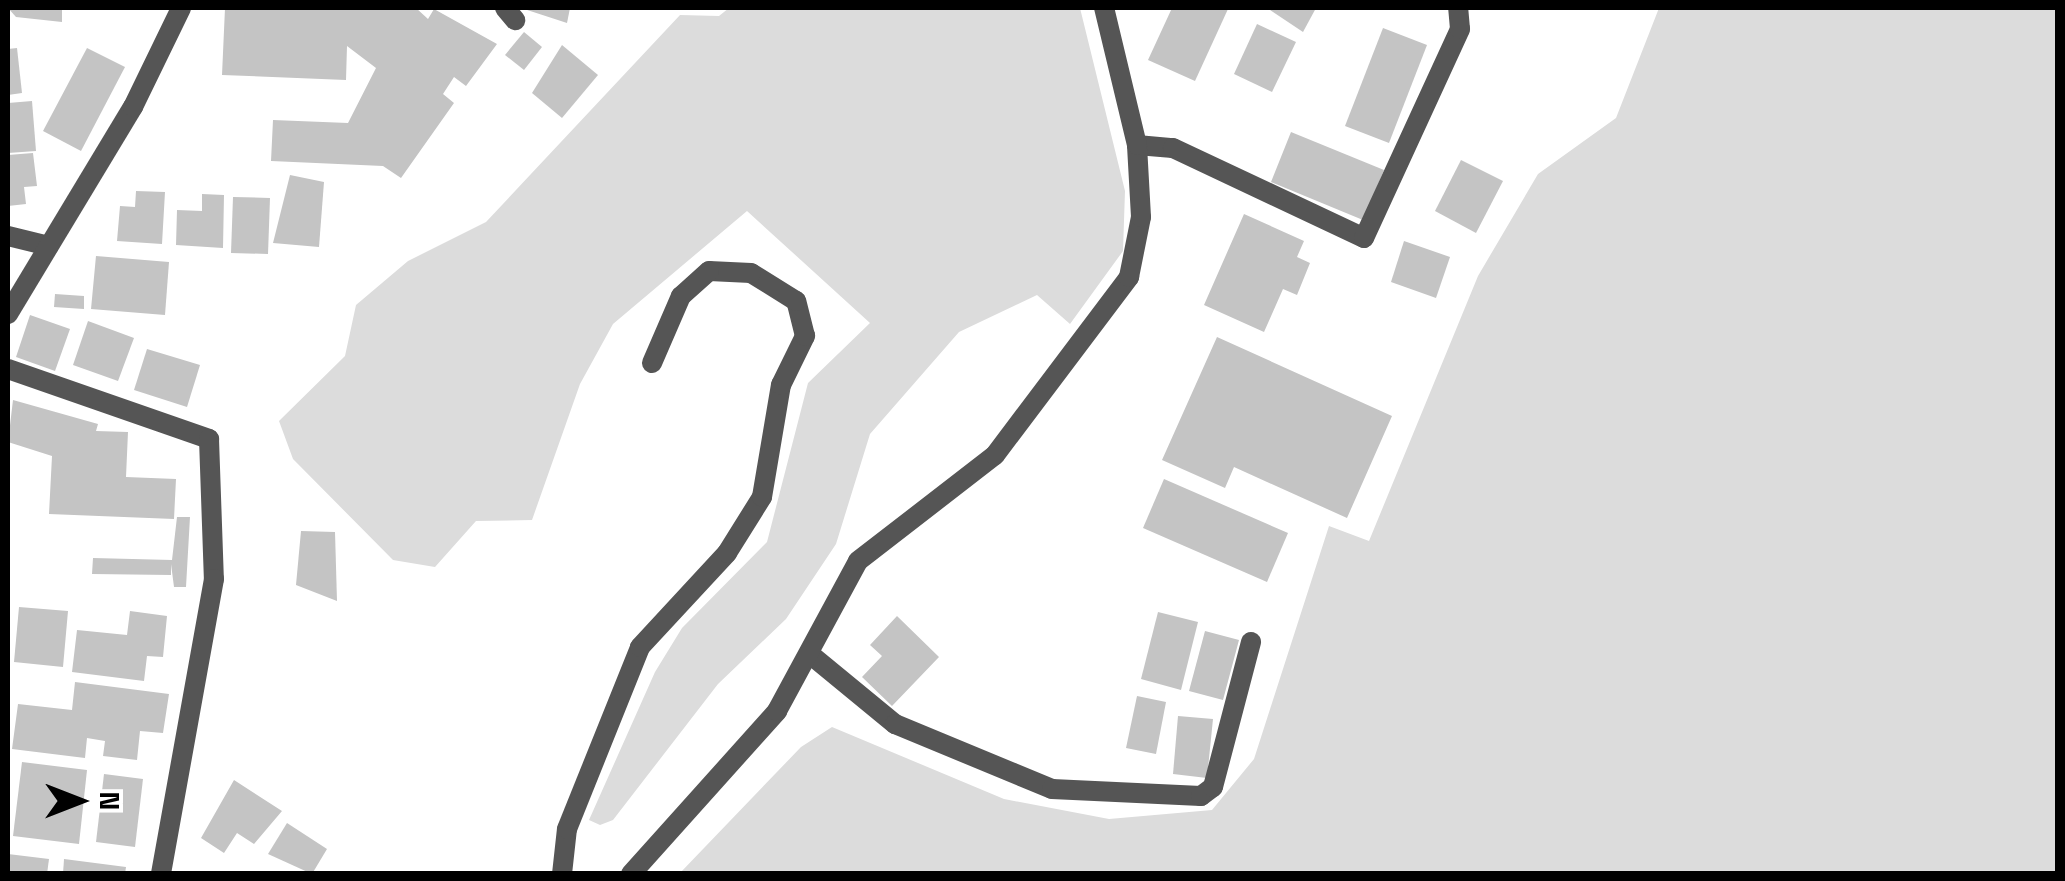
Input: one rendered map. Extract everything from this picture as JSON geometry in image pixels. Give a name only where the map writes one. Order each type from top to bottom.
[{"type":"street","points":[[8,314],[133,107],[181,8]]},
{"type":"street","points":[[631,874],[777,711],[811,655],[858,561],[995,455],[1129,277],[1141,217],[1137,146],[1104,8]]},
{"type":"street","points":[[1137,146],[1173,148],[1364,238],[1460,29],[1458,8]]},
{"type":"street","points":[[8,236],[48,246]]},
{"type":"street","points":[[562,874],[567,828],[640,647],[727,553],[762,497],[781,385],[805,336],[796,301],[751,272],[710,272],[680,296],[652,362]]},
{"type":"street","points":[[8,369],[209,439],[214,579],[162,874]]},
{"type":"street","points":[[811,655],[896,724],[1052,788],[1202,796],[1213,787],[1251,642]]},
{"type":"shaded area","points":[[729,8],[1080,8],[1125,191],[1123,251],[1070,324],[1037,295],[959,332],[870,434],[836,544],[786,619],[718,684],[613,820],[600,825],[589,820],[655,672],[682,628],[767,542],[808,383],[870,323],[747,211],[613,324],[580,384],[532,520],[476,521],[435,567],[393,560],[293,459],[279,421],[345,356],[356,305],[408,261],[486,222],[680,15],[719,16]]},
{"type":"shaded area","points":[[1659,8],[2057,8],[2057,873],[680,873],[801,747],[832,727],[1004,799],[1109,819],[1212,810],[1254,759],[1329,526],[1369,541],[1478,276],[1538,174],[1616,118]]},
{"type":"building","points":[[8,8],[62,8],[62,22],[16,17]]},
{"type":"building","points":[[225,8],[416,8],[428,19],[434,9],[497,44],[466,86],[454,77],[443,94],[454,103],[401,178],[383,166],[271,161],[273,120],[348,123],[376,68],[347,46],[346,80],[222,75]]},
{"type":"building","points":[[521,8],[570,8],[567,23]]},
{"type":"building","points":[[1172,8],[1228,9],[1195,81],[1148,60]]},
{"type":"building","points":[[1267,8],[1316,8],[1303,32]]},
{"type":"building","points":[[1257,24],[1296,42],[1272,92],[1234,74]]},
{"type":"building","points":[[1383,28],[1427,45],[1389,143],[1345,126]]},
{"type":"building","points":[[524,32],[542,47],[524,70],[505,55]]},
{"type":"building","points":[[562,45],[598,75],[562,118],[532,93]]},
{"type":"building","points":[[17,48],[22,93],[8,95],[8,49]]},
{"type":"building","points":[[87,48],[125,67],[81,151],[43,131]]},
{"type":"building","points":[[32,101],[36,151],[8,153],[8,103]]},
{"type":"building","points":[[1291,132],[1384,170],[1363,220],[1271,182]]},
{"type":"building","points":[[33,153],[37,186],[24,187],[26,204],[8,206],[8,155]]},
{"type":"building","points":[[1461,160],[1503,181],[1476,233],[1435,211]]},
{"type":"building","points":[[290,175],[324,182],[319,247],[273,243]]},
{"type":"building","points":[[136,191],[165,192],[162,244],[117,241],[120,206],[135,207]]},
{"type":"building","points":[[202,194],[224,195],[223,248],[176,245],[177,210],[202,211]]},
{"type":"building","points":[[233,197],[270,198],[268,254],[231,253]]},
{"type":"building","points":[[1244,214],[1304,241],[1297,257],[1310,263],[1297,295],[1283,289],[1264,332],[1204,305]]},
{"type":"building","points":[[1404,241],[1450,257],[1436,298],[1391,282]]},
{"type":"building","points":[[96,256],[169,262],[165,315],[91,309]]},
{"type":"building","points":[[55,294],[84,296],[84,309],[54,307]]},
{"type":"building","points":[[30,315],[70,329],[55,371],[16,357]]},
{"type":"building","points":[[88,321],[134,338],[118,381],[73,365]]},
{"type":"building","points":[[1217,337],[1392,416],[1347,518],[1234,467],[1225,488],[1162,460]]},
{"type":"building","points":[[147,349],[200,365],[187,407],[134,390]]},
{"type":"building","points":[[13,400],[98,424],[96,431],[128,432],[126,477],[176,479],[174,519],[49,514],[52,456],[8,442]]},
{"type":"building","points":[[1164,479],[1288,533],[1267,582],[1143,528]]},
{"type":"building","points":[[177,517],[190,517],[186,587],[174,587],[171,564],[171,575],[92,574],[93,558],[172,560]]},
{"type":"building","points":[[301,531],[335,532],[337,601],[296,585]]},
{"type":"building","points":[[19,607],[68,611],[63,667],[14,662]]},
{"type":"building","points":[[130,611],[167,616],[163,657],[147,656],[144,681],[72,672],[77,630],[127,635]]},
{"type":"building","points":[[1158,612],[1198,622],[1181,690],[1141,679]]},
{"type":"building","points":[[897,616],[939,657],[892,706],[862,677],[882,656],[870,645]]},
{"type":"building","points":[[1205,631],[1239,640],[1223,700],[1189,691]]},
{"type":"building","points":[[75,682],[169,694],[163,733],[140,731],[137,760],[103,756],[105,741],[87,738],[85,758],[12,749],[18,704],[72,710]]},
{"type":"building","points":[[1137,696],[1166,702],[1156,754],[1126,748]]},
{"type":"building","points":[[1178,716],[1213,719],[1207,778],[1173,774]]},
{"type":"building","points":[[22,762],[87,770],[79,844],[13,836]]},
{"type":"building","points":[[104,774],[143,779],[135,847],[96,842]]},
{"type":"building","points":[[234,780],[282,811],[254,844],[237,833],[224,853],[201,838]]},
{"type":"building","points":[[287,823],[327,849],[312,874],[268,854]]},
{"type":"building","points":[[8,854],[49,859],[47,874],[8,874]]},
{"type":"building","points":[[64,859],[126,867],[125,874],[63,874]]}]
